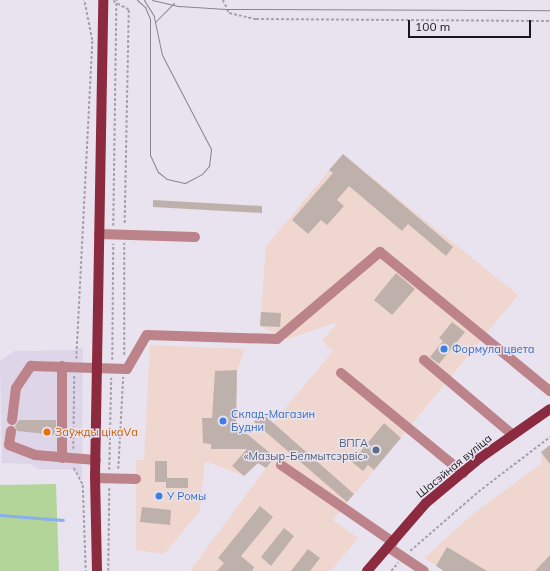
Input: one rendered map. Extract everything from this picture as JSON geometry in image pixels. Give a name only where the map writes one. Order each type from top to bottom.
[{"type":"main road","points":[[97,571],[95,478],[103,0]]},
{"type":"main road","name":"Шасэйная вуліца","points":[[367,571],[426,504],[463,473],[550,409]]},
{"type":"lane","points":[[99,234],[195,238]]},
{"type":"lane","points":[[12,420],[16,388],[31,366],[112,367],[126,369],[147,335],[277,340],[380,252],[550,391]]},
{"type":"lane","points":[[424,360],[513,435]]},
{"type":"lane","points":[[62,366],[62,458]]},
{"type":"lane","points":[[341,373],[463,473]]},
{"type":"lane","points":[[11,431],[9,445],[35,455],[73,460],[96,460]]},
{"type":"lane","points":[[281,465],[390,544],[403,557],[424,571]]},
{"type":"lane","points":[[95,478],[136,479]]},
{"type":"path","points":[[84,0],[92,40],[78,349],[74,366],[73,460],[83,485],[86,571]]},
{"type":"path","points":[[108,571],[116,0]]},
{"type":"path","points":[[223,0],[230,13],[256,19],[550,21]]},
{"type":"path","points":[[391,571],[403,557],[478,492],[550,437]]},
{"type":"shaded area","points":[[343,154],[518,295],[333,520],[358,538],[331,571],[190,571],[266,468],[258,463],[244,476],[205,461],[200,511],[164,554],[136,550],[136,460],[144,460],[150,345],[245,349],[237,370],[236,425],[254,422],[262,413],[273,423],[333,351],[322,341],[338,322],[288,339],[260,326],[266,246]]},
{"type":"shaded area","points":[[83,347],[82,479],[71,469],[39,469],[29,464],[2,463],[0,361],[14,351],[73,350]]},
{"type":"shaded area","points":[[550,445],[550,571],[444,571],[424,558],[474,513],[541,464],[541,452]]},
{"type":"green space","points":[[56,484],[59,571],[0,571],[0,485]]},
{"type":"building","points":[[343,154],[453,247],[446,256],[408,224],[402,231],[349,186],[337,200],[344,206],[327,225],[321,220],[308,234],[292,220],[333,173],[329,170]]},
{"type":"building","points":[[153,200],[262,206],[262,213],[153,207]]},
{"type":"building","points":[[396,273],[415,289],[392,315],[374,300]]},
{"type":"building","points":[[261,312],[281,313],[280,327],[260,326]]},
{"type":"building","name":"Формула цвета","points":[[452,322],[465,332],[439,364],[430,357],[443,341],[439,338]]},
{"type":"building","points":[[237,370],[236,425],[275,457],[266,468],[258,463],[244,476],[232,466],[247,449],[211,449],[211,444],[203,443],[202,418],[212,418],[215,371]]},
{"type":"building","points":[[262,413],[354,494],[347,502],[254,422]]},
{"type":"building","points":[[19,420],[56,420],[56,435],[17,431],[15,426]]},
{"type":"building","name":"ВПГА «Мазыр-Белмытсэрвіс»","points":[[384,423],[401,438],[374,470],[368,465],[363,471],[352,462]]},
{"type":"building","points":[[550,445],[550,464],[541,452]]},
{"type":"building","points":[[155,461],[167,461],[167,478],[188,478],[188,488],[166,488],[166,482],[155,482]]},
{"type":"building","points":[[260,506],[273,517],[241,556],[254,567],[252,571],[217,571],[224,563],[218,558]]},
{"type":"building","points":[[142,507],[171,510],[170,525],[140,522]]},
{"type":"building","points":[[284,528],[294,536],[271,566],[261,557]]},
{"type":"building","points":[[447,547],[487,571],[444,571],[436,566]]},
{"type":"building","points":[[308,549],[320,558],[310,571],[291,571]]},
{"type":"building","points":[[550,555],[550,571],[535,571]]},
{"type":"waterway","points":[[0,515],[63,520]]},
{"type":"tram line","points":[[137,0],[145,7],[150,19],[150,155],[158,172],[167,179],[185,183],[202,174],[209,166],[211,149],[162,55],[154,16],[144,0]]},
{"type":"tram line","points":[[152,0],[179,6],[226,9],[550,10]]},
{"type":"tram line","points":[[155,22],[174,3]]},
{"type":"place","name":"Формула цвета","points":[[444,349]]},
{"type":"place","name":"Склад-Магазин Будни","points":[[223,421]]},
{"type":"place","name":"Заўжды цікаVа","points":[[47,432]]},
{"type":"place","name":"ВПГА «Мазыр-Белмытсэрвіс»","points":[[376,450]]},
{"type":"place","name":"У Ромы","points":[[159,496]]}]
